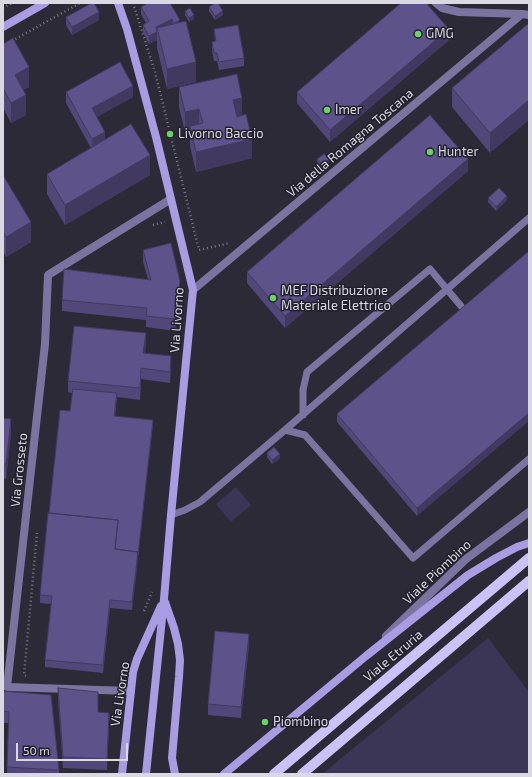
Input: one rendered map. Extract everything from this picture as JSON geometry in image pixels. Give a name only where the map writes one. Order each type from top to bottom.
[{"type":"main road","name":"Viale Etruria","points":[[274,774],[529,558]]},
{"type":"main road","points":[[302,774],[529,581]]},
{"type":"street","points":[[3,26],[46,3]]},
{"type":"street","name":"Via Livorno","points":[[118,3],[127,29],[156,137],[193,290],[146,774]]},
{"type":"street","name":"Via della Romagna Toscana","points":[[436,3],[442,8],[459,12],[526,14]]},
{"type":"street","name":"Via della Romagna Toscana","points":[[193,290],[526,14]]},
{"type":"street","name":"Via Grosseto","points":[[130,691],[7,687],[45,344],[48,275],[171,200]]},
{"type":"street","name":"Viale Piombino","points":[[366,656],[466,559],[529,512]]},
{"type":"street","name":"Viale Piombino","points":[[224,774],[366,656],[468,574],[517,547],[529,543]]},
{"type":"street","name":"Via Livorno","points":[[122,774],[133,672],[137,659],[164,599]]},
{"type":"street","name":"Via Livorno","points":[[164,599],[177,639],[180,660],[172,758],[175,774]]},
{"type":"lane","points":[[171,515],[200,502],[303,415],[529,218]]},
{"type":"lane","points":[[303,415],[303,390],[307,372],[430,269],[466,312]]},
{"type":"lane","points":[[285,430],[305,434],[413,558],[529,459]]},
{"type":"path","points":[[3,8],[12,3]]},
{"type":"path","points":[[10,43],[80,3]]},
{"type":"path","points":[[133,3],[155,72],[199,250],[233,242]]},
{"type":"path","points":[[161,206],[167,229]]},
{"type":"path","points":[[152,225],[165,222]]},
{"type":"path","points":[[32,676],[24,675],[38,526]]},
{"type":"path","points":[[144,613],[152,593],[153,586]]},
{"type":"shaded area","points":[[236,487],[251,505],[231,522],[216,504]]},
{"type":"shaded area","points":[[488,638],[529,692],[529,774],[322,774]]},
{"type":"building","points":[[94,3],[99,12],[72,27],[66,17]]},
{"type":"building","points":[[148,3],[170,3],[180,20],[174,23],[172,19],[156,27],[157,32],[149,36],[143,25],[149,21],[141,7]]},
{"type":"building","points":[[215,3],[218,3],[223,11],[215,16],[209,7]]},
{"type":"building","points":[[401,3],[426,3],[449,29],[330,130],[297,92]]},
{"type":"building","points":[[190,8],[194,15],[189,18],[185,11]]},
{"type":"building","points":[[186,21],[196,62],[167,69],[157,28]]},
{"type":"building","points":[[529,23],[529,100],[490,133],[452,88]]},
{"type":"building","points":[[238,25],[244,58],[219,62],[217,53],[214,53],[212,42],[216,41],[214,29]]},
{"type":"building","points":[[13,38],[29,67],[15,75],[26,95],[11,103],[3,88],[3,44]]},
{"type":"building","points":[[120,62],[133,86],[92,108],[105,132],[92,139],[66,92]]},
{"type":"building","points":[[237,74],[242,98],[233,100],[237,117],[246,114],[252,139],[196,152],[190,126],[203,123],[199,109],[185,112],[179,87]]},
{"type":"building","points":[[430,115],[468,159],[285,316],[247,272]]},
{"type":"building","points":[[131,124],[150,155],[65,205],[47,174]]},
{"type":"building","points":[[324,154],[329,159],[322,165],[317,159]]},
{"type":"building","points":[[3,175],[31,222],[6,237],[3,231]]},
{"type":"building","points":[[499,188],[507,196],[496,207],[488,198]]},
{"type":"building","points":[[171,243],[180,281],[175,319],[146,316],[147,308],[62,300],[64,269],[151,280],[143,250]]},
{"type":"building","points":[[529,251],[529,413],[417,508],[337,414]]},
{"type":"building","points":[[74,326],[146,333],[143,353],[171,356],[170,372],[141,368],[140,388],[68,381]]},
{"type":"building","points":[[73,389],[117,393],[114,416],[153,420],[138,555],[138,552],[115,549],[118,520],[49,513],[60,410],[70,411]]},
{"type":"building","points":[[3,418],[11,419],[6,464],[3,464]]},
{"type":"building","points":[[274,447],[280,454],[272,460],[267,453]]},
{"type":"building","points":[[48,513],[118,520],[115,549],[138,552],[132,602],[110,600],[103,665],[45,660],[52,596],[40,595]]},
{"type":"building","points":[[215,631],[249,634],[241,707],[208,704]]},
{"type":"building","points":[[58,688],[98,692],[98,712],[109,713],[107,759],[63,757]]},
{"type":"building","points":[[3,691],[51,695],[59,770],[7,767],[9,712],[3,711]]},
{"type":"place","name":"GMG","points":[[418,34]]},
{"type":"place","name":"Imer","points":[[327,110]]},
{"type":"place","name":"Livorno Baccio","points":[[170,134]]},
{"type":"place","name":"Hunter","points":[[430,152]]},
{"type":"place","name":"MEF Distribuzione Materiale Elettrico","points":[[273,298]]},
{"type":"place","name":"Piombino","points":[[265,722]]}]
